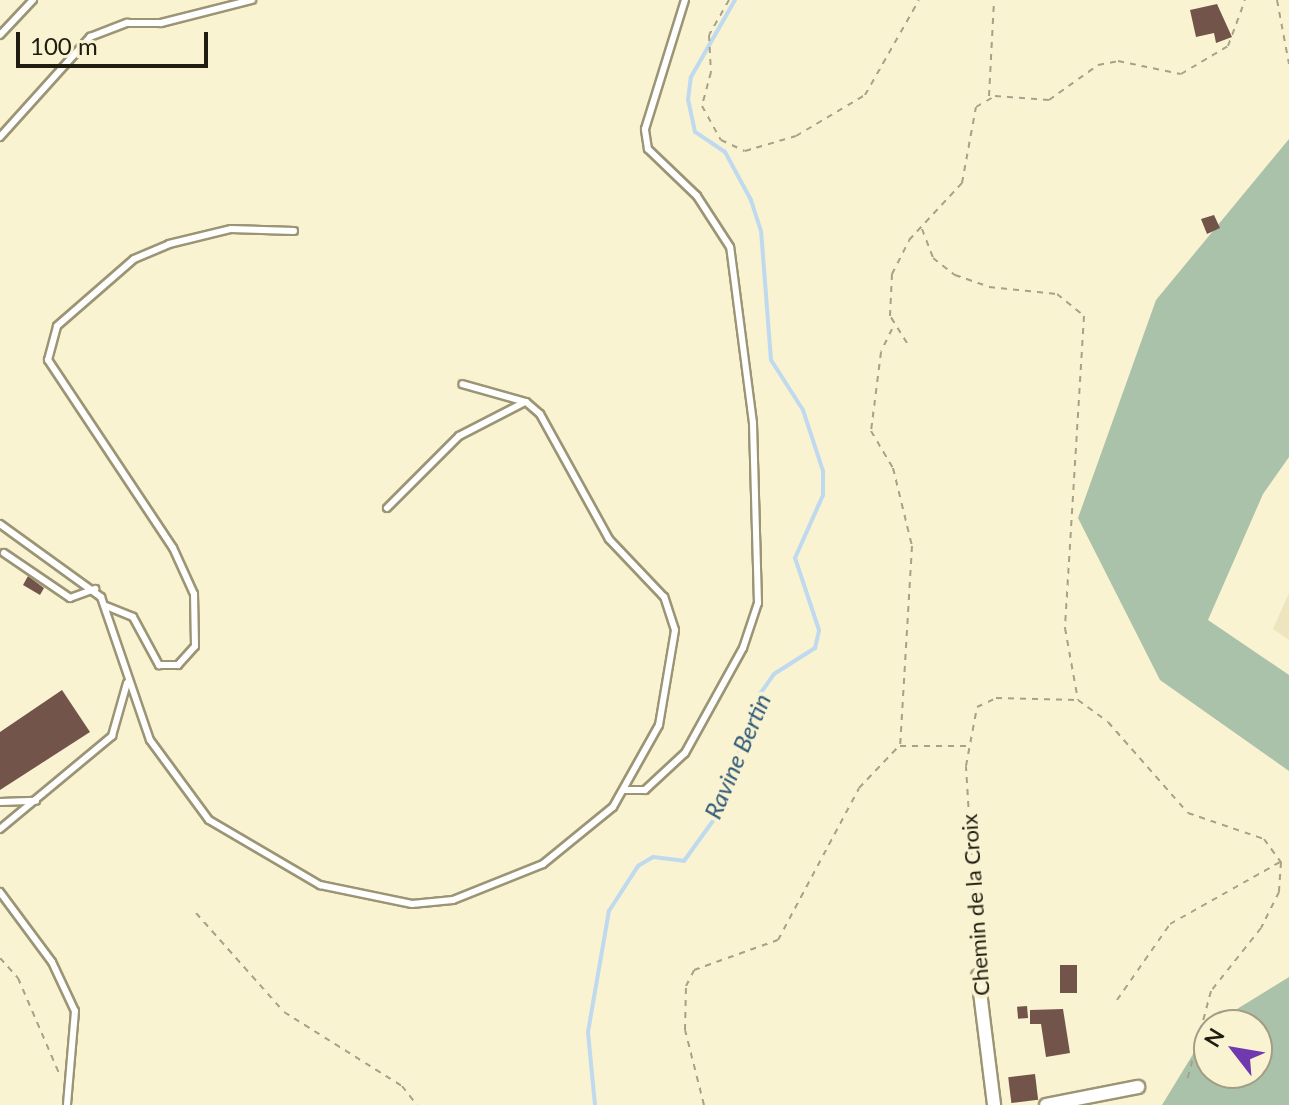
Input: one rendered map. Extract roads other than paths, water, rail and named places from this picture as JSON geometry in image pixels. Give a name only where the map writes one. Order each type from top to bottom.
[{"type":"street","name":"Chemin de la Croix","points":[[978,976],[994,1105]]},
{"type":"street","points":[[1046,1105],[1138,1087]]},
{"type":"lane","points":[[0,35],[33,0]]},
{"type":"lane","points":[[0,137],[90,37],[127,23],[161,23],[252,0]]},
{"type":"lane","points":[[625,790],[645,790],[685,753],[743,648],[758,603],[754,438],[730,247],[697,196],[648,149],[645,129],[647,102],[685,0]]},
{"type":"lane","points":[[106,606],[133,617],[159,665],[178,665],[195,646],[194,594],[173,548],[48,360],[57,326],[134,259],[169,244],[231,229],[294,231]]},
{"type":"lane","points":[[0,524],[95,589],[106,606],[150,740],[209,820],[281,868],[365,896],[412,904],[453,900],[543,864],[582,840],[625,790],[659,725],[671,675],[672,611],[609,539],[558,441],[526,402],[462,384]]},
{"type":"lane","points":[[387,508],[441,450],[526,402]]},
{"type":"lane","points":[[4,553],[70,598],[95,589]]},
{"type":"lane","points":[[0,829],[40,801],[112,736],[128,675]]},
{"type":"lane","points":[[0,802],[40,801]]},
{"type":"lane","points":[[0,892],[68,991],[77,1027],[67,1105]]},
{"type":"waterway","name":"Ravine Bertin","points":[[595,1105],[588,1032],[609,911],[638,866],[653,857],[684,861],[715,818],[760,694],[774,674],[815,648],[819,630],[795,558],[823,495],[823,471],[803,410],[771,360],[761,231],[751,200],[725,152],[695,132],[688,100],[691,77],[735,0]]}]
